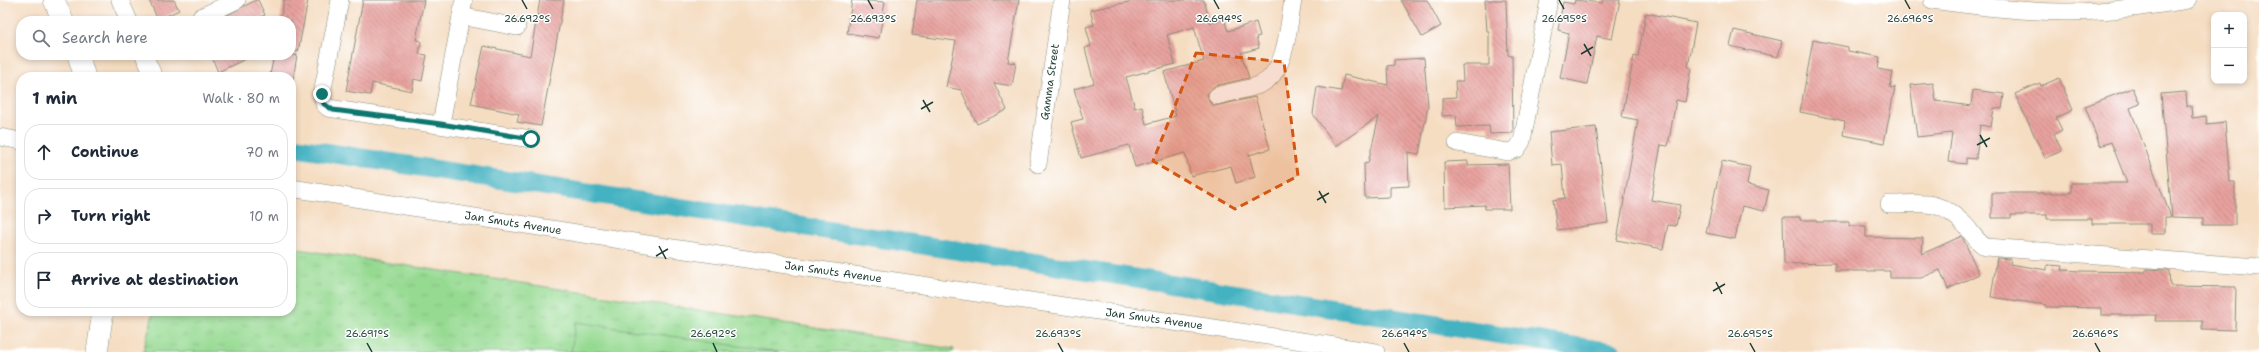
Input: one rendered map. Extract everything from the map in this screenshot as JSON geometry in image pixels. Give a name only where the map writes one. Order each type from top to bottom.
[{"type":"street","points":[[54,0],[61,16]]},
{"type":"street","points":[[120,0],[128,16]]},
{"type":"street","points":[[203,16],[237,0]]},
{"type":"street","points":[[340,0],[322,94],[324,104],[333,110],[441,124],[531,139]]},
{"type":"street","name":"Gamma Street","points":[[1038,164],[1062,0]]},
{"type":"street","points":[[1217,96],[1260,85],[1271,77],[1280,64],[1292,0]]},
{"type":"street","points":[[1457,143],[1508,152],[1517,149],[1522,141],[1549,0]]},
{"type":"street","points":[[1932,0],[1985,7],[2070,12],[2148,7],[2188,0]]},
{"type":"street","points":[[441,124],[462,8],[518,28]]},
{"type":"street","points":[[80,60],[83,72]]},
{"type":"street","points":[[146,60],[152,72]]},
{"type":"street","points":[[0,137],[16,141]]},
{"type":"street","name":"Jan Smuts Avenue","points":[[296,189],[680,249],[1376,352]]},
{"type":"street","points":[[1889,204],[1936,204],[1949,210],[1966,226],[1977,242],[1986,247],[2259,267]]},
{"type":"street","points":[[97,352],[102,316]]},
{"type":"highlighted area","points":[[1196,53],[1284,62],[1298,176],[1235,209],[1153,161]]},
{"type":"green space","points":[[296,249],[954,349],[953,352],[143,352],[153,316],[296,316]]},
{"type":"green space","points":[[576,322],[778,352],[571,352]]},
{"type":"building","points":[[149,0],[174,0],[179,10],[166,16],[156,16]]},
{"type":"building","points":[[256,0],[258,0],[265,15],[263,16],[226,16]]},
{"type":"building","points":[[284,0],[308,0],[298,52],[296,52],[296,16],[281,16]]},
{"type":"building","points":[[363,0],[424,0],[416,40],[421,41],[419,54],[427,55],[422,81],[414,79],[412,91],[372,83],[370,95],[346,91]]},
{"type":"building","points":[[540,0],[564,0],[541,126],[517,122],[519,114],[471,104],[484,46],[530,56]]},
{"type":"building","points":[[852,0],[885,2],[879,38],[847,33]]},
{"type":"building","points":[[917,0],[1019,0],[1008,62],[1016,63],[1012,86],[994,83],[1007,110],[977,124],[961,90],[946,87],[956,41],[912,35]]},
{"type":"building","points":[[1138,0],[1204,0],[1210,23],[1224,19],[1228,31],[1256,22],[1260,36],[1256,37],[1259,48],[1241,53],[1249,78],[1214,86],[1207,94],[1210,103],[1215,106],[1255,97],[1270,149],[1249,155],[1255,177],[1236,183],[1231,166],[1191,176],[1185,153],[1135,167],[1129,145],[1081,158],[1071,122],[1083,119],[1074,89],[1094,83],[1085,48],[1091,46],[1086,27],[1094,25],[1090,10]],"holes":[[[1194,27],[1204,61],[1164,72],[1176,116],[1146,124],[1142,106],[1135,108],[1126,77],[1175,64],[1167,35]]]},
{"type":"building","points":[[1401,0],[1427,0],[1441,26],[1422,37]]},
{"type":"building","points":[[1485,0],[1506,0],[1508,55],[1512,56],[1513,133],[1490,134],[1489,126],[1457,127],[1456,115],[1442,116],[1442,98],[1456,97],[1455,81],[1463,81],[1462,65],[1489,65],[1489,31],[1487,31]]},
{"type":"building","points":[[1575,0],[1602,3],[1603,0],[1620,0],[1612,39],[1597,36],[1587,84],[1560,78],[1569,33],[1558,30],[1563,2],[1574,4]]},
{"type":"building","points":[[1646,13],[1696,23],[1688,67],[1691,68],[1685,102],[1676,100],[1668,146],[1661,145],[1651,200],[1680,205],[1676,226],[1668,225],[1663,249],[1617,240],[1638,120],[1622,117],[1634,56],[1638,57]]},
{"type":"building","points":[[1734,30],[1782,41],[1778,57],[1730,46]]},
{"type":"building","points":[[1813,40],[1848,47],[1848,51],[1880,57],[1878,69],[1893,72],[1890,88],[1895,87],[1884,143],[1843,135],[1845,121],[1800,112]]},
{"type":"building","points":[[297,55],[294,72],[271,72],[273,60],[296,60]]},
{"type":"building","points":[[1424,58],[1428,106],[1419,154],[1408,152],[1409,186],[1390,187],[1390,197],[1365,198],[1364,164],[1368,163],[1379,116],[1336,146],[1313,114],[1317,87],[1341,91],[1344,75],[1388,85],[1387,66],[1394,65],[1394,60]]},
{"type":"building","points":[[213,60],[243,60],[218,72]]},
{"type":"building","points":[[2059,78],[2073,110],[2056,118],[2062,130],[2054,134],[2062,151],[2045,158],[2015,94],[2040,83],[2041,86]]},
{"type":"building","points":[[1933,83],[1936,101],[1971,106],[1973,90],[2004,94],[2002,109],[1994,108],[1991,127],[1980,125],[1976,159],[1966,158],[1966,164],[1948,162],[1952,133],[1917,137],[1910,85]]},
{"type":"building","points":[[2133,88],[2140,104],[2130,108],[2171,217],[2165,217],[2165,234],[2150,234],[2150,224],[2092,224],[2092,219],[2047,219],[2047,215],[2011,215],[2011,218],[1992,218],[1992,193],[2071,193],[2071,183],[2127,183],[2111,142],[2100,146],[2085,106]]},
{"type":"building","points":[[2186,92],[2187,106],[2191,106],[2192,118],[2206,116],[2207,124],[2225,122],[2230,182],[2235,182],[2235,225],[2203,225],[2203,218],[2172,217],[2161,94]]},
{"type":"building","points":[[1596,127],[1608,223],[1557,230],[1553,200],[1565,198],[1562,164],[1552,165],[1549,132]]},
{"type":"building","points":[[1468,161],[1468,165],[1508,164],[1510,209],[1485,209],[1485,205],[1445,207],[1444,162]]},
{"type":"building","points":[[1722,161],[1750,167],[1747,185],[1769,190],[1764,211],[1742,206],[1735,239],[1706,233]]},
{"type":"building","points":[[1783,217],[1800,217],[1800,220],[1816,220],[1816,222],[1849,222],[1849,226],[1866,226],[1866,237],[1923,238],[1922,254],[1962,236],[1979,274],[1948,289],[1940,270],[1921,278],[1890,278],[1890,271],[1835,271],[1835,263],[1784,264]]},
{"type":"building","points":[[1997,258],[2011,259],[2010,264],[2047,270],[2047,265],[2063,266],[2062,270],[2080,271],[2146,272],[2146,269],[2169,270],[2170,286],[2236,287],[2235,330],[2202,329],[2202,321],[2155,321],[2156,315],[2101,315],[2101,308],[2046,307],[2046,305],[1991,297]]},
{"type":"waterway","points":[[296,148],[1612,352]]},
{"type":"route","points":[[322,94],[324,104],[333,110],[441,124],[531,139]]}]
